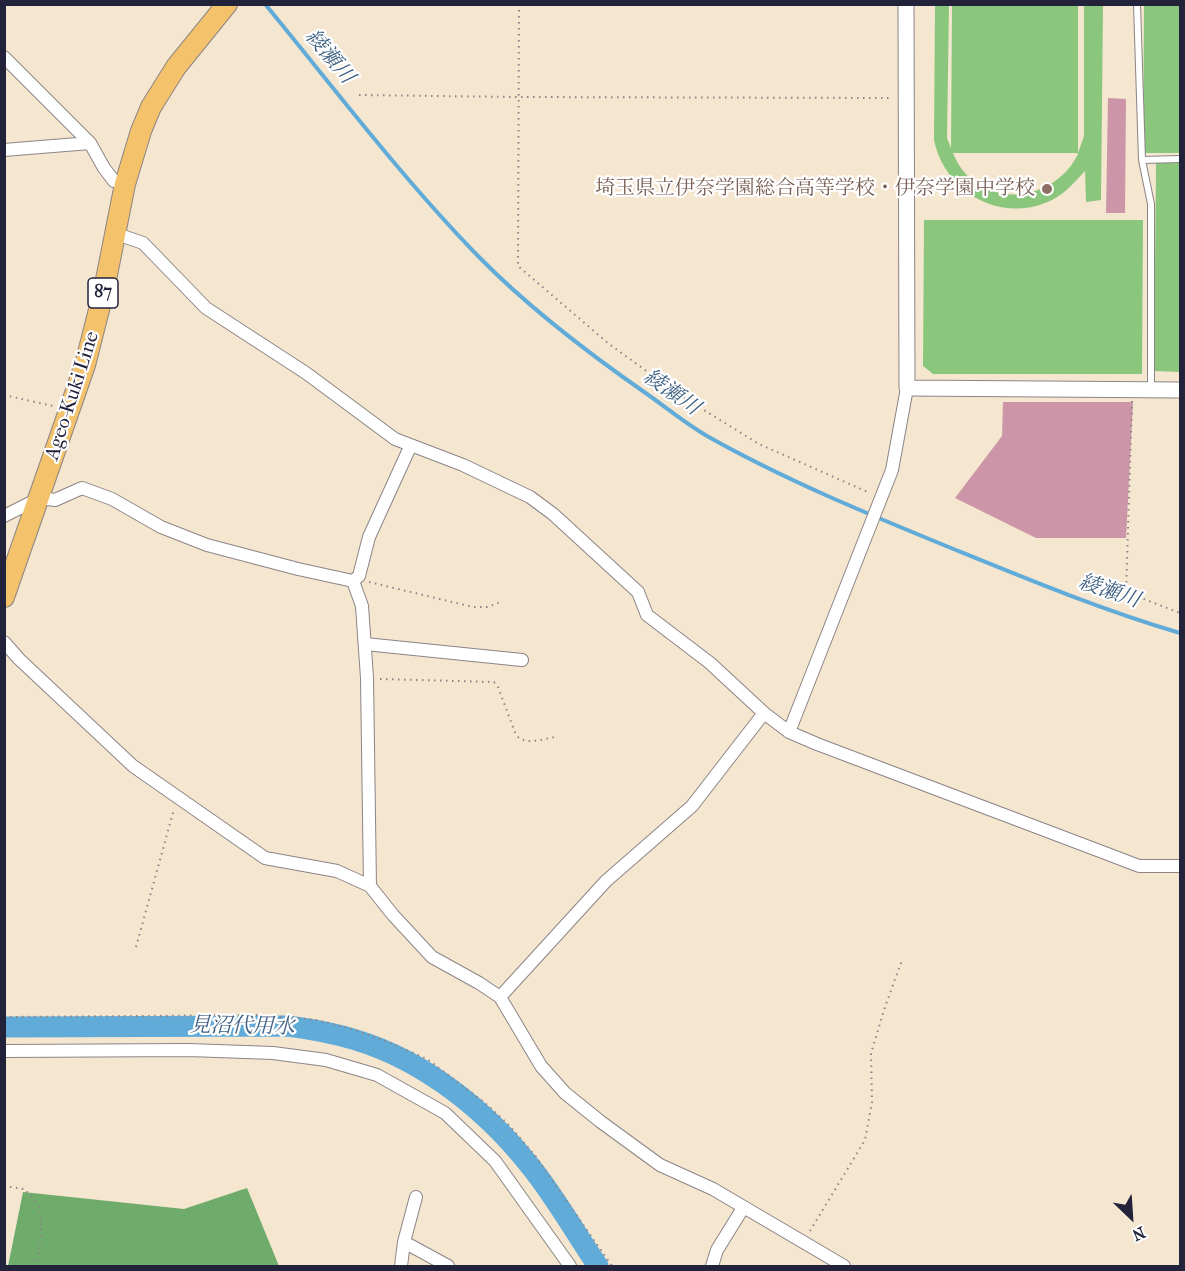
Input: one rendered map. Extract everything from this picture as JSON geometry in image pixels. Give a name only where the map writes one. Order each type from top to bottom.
[{"type":"main road","name":"Ageo-Kuki Line","points":[[4,597],[71,409],[97,320],[125,184],[141,131],[157,97],[191,46],[227,4]]},
{"type":"street","points":[[789,732],[892,470],[906,388],[906,4]]},
{"type":"street","points":[[4,57],[90,143],[114,181],[125,184]]},
{"type":"street","points":[[4,150],[90,143]]},
{"type":"street","points":[[114,233],[143,243],[206,308],[231,326],[267,346],[394,439],[410,447],[463,465],[530,496],[638,592],[646,615],[710,663],[764,713],[789,732],[1139,866],[1180,866]]},
{"type":"street","points":[[906,388],[1180,390]]},
{"type":"street","points":[[370,885],[368,678],[362,606],[356,578],[369,537],[410,447]]},
{"type":"street","points":[[4,516],[40,498],[55,500],[82,488],[112,499],[161,527],[207,545],[298,569],[356,578]]},
{"type":"street","points":[[4,642],[19,659],[133,766],[265,858],[337,871],[370,885],[393,915],[432,957],[500,997],[541,1066],[565,1093],[660,1165],[713,1189],[844,1266]]},
{"type":"street","points":[[364,644],[522,660]]},
{"type":"street","points":[[500,997],[606,880],[692,806],[764,713]]},
{"type":"street","points":[[4,1051],[189,1050],[273,1053],[326,1060],[377,1075],[446,1113],[495,1161],[570,1266]]},
{"type":"street","points":[[401,1266],[404,1242],[416,1197]]},
{"type":"street","points":[[712,1266],[717,1250],[743,1208]]},
{"type":"street","points":[[404,1242],[448,1266]]},
{"type":"lane","points":[[1137,4],[1142,160],[1151,204],[1151,389]]},
{"type":"lane","points":[[1142,160],[1180,159]]},
{"type":"path","points":[[519,4],[518,266],[609,344],[681,396],[759,444],[880,498]]},
{"type":"path","points":[[359,95],[906,98]]},
{"type":"path","points":[[1132,389],[1126,592],[1180,613]]},
{"type":"path","points":[[4,395],[71,409]]},
{"type":"path","points":[[356,578],[473,607],[488,607],[500,602]]},
{"type":"path","points":[[368,678],[494,682],[516,735],[520,739],[529,741],[555,737]]},
{"type":"path","points":[[136,947],[177,798]]},
{"type":"path","points":[[804,1242],[865,1140],[872,1102],[871,1053],[902,960]]},
{"type":"path","points":[[4,1186],[24,1189],[38,1206],[39,1257],[36,1266]]},
{"type":"green space","points":[[935,5],[949,5],[947,138],[951,148],[952,5],[1078,5],[1078,153],[1084,136],[1084,5],[1103,5],[1101,200],[1086,202],[1085,171],[1062,194],[1045,203],[1027,208],[991,205],[961,187],[949,174],[934,140]],"holes":[[[953,153],[1077,153],[1066,171],[1051,184],[1033,192],[1014,194],[996,192],[978,185],[964,172]]]},
{"type":"green space","points":[[1144,5],[1180,5],[1180,153],[1143,153]]},
{"type":"green space","points":[[1156,163],[1180,163],[1180,372],[1154,371]]},
{"type":"green space","points":[[924,220],[1143,220],[1142,374],[933,374],[923,366]]},
{"type":"green space","points":[[247,1188],[279,1266],[8,1266],[23,1192],[184,1209]]},
{"type":"building","points":[[1108,98],[1126,99],[1125,213],[1106,213]]},
{"type":"building","points":[[1003,402],[1133,402],[1126,538],[1036,538],[955,498],[1002,436]]},
{"type":"waterway","name":"綾瀬川","points":[[265,4],[396,165],[479,257],[560,329],[692,426],[736,452],[827,496],[1065,594],[1180,633]]},
{"type":"waterway","name":"見沼代用水","points":[[4,1027],[288,1026],[339,1035],[382,1049],[453,1090],[495,1126],[540,1179],[598,1266]]},
{"type":"place","name":"埼玉県立伊奈学園総合高等学校・伊奈学園中学校","points":[[1047,189]]}]
